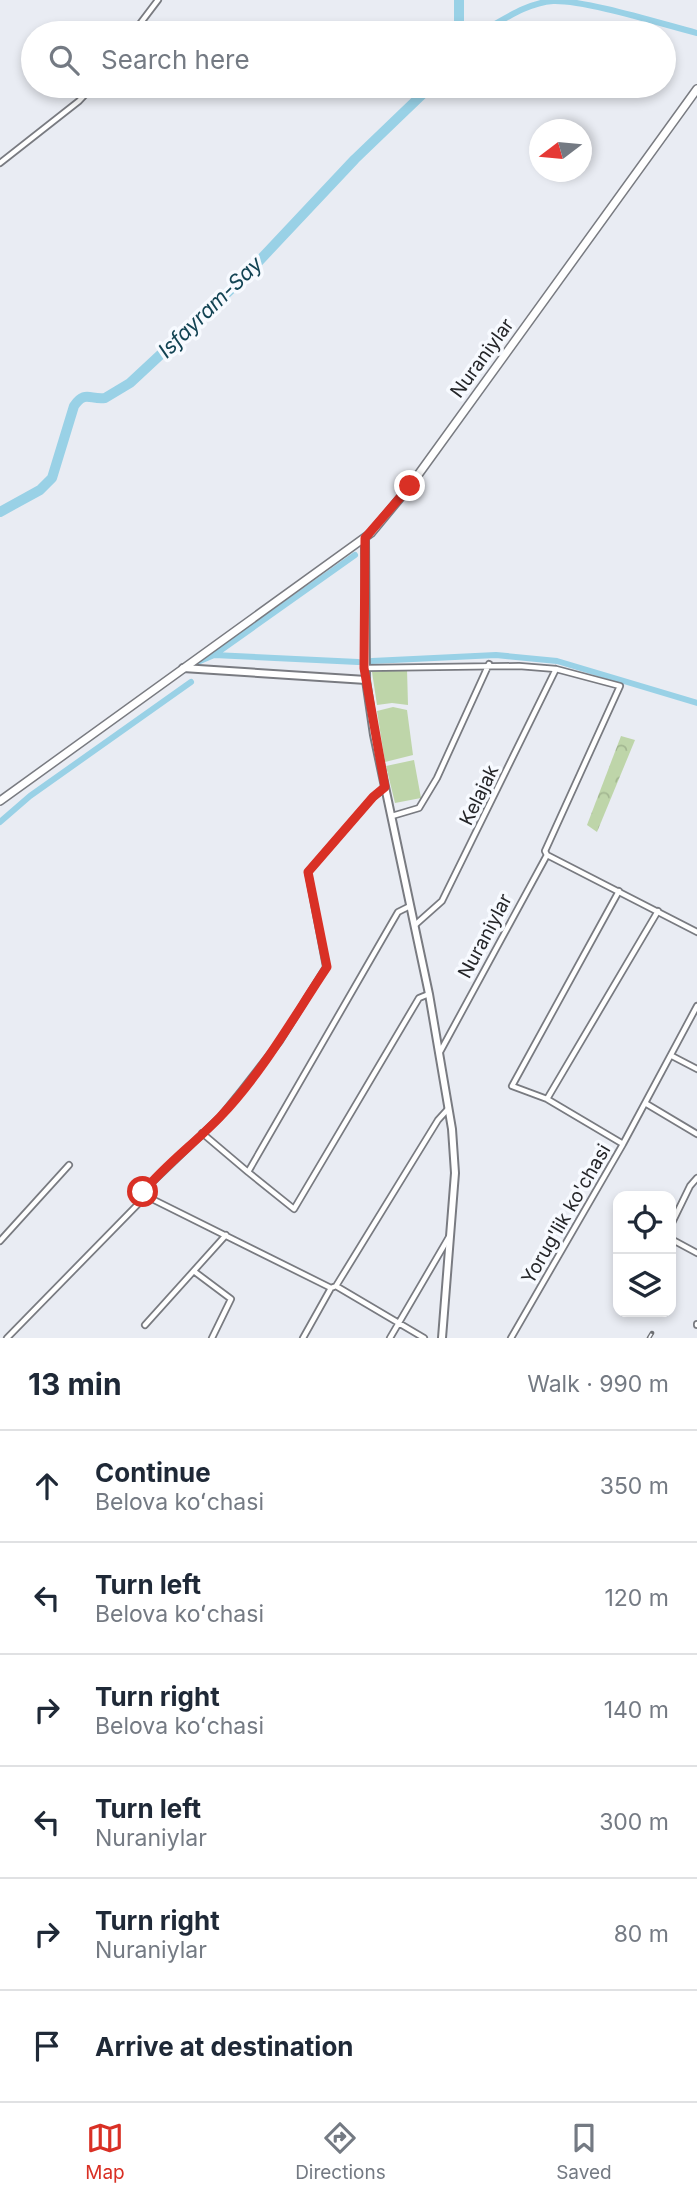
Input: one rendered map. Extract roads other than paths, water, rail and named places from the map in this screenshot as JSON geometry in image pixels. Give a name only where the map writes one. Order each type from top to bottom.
[{"type":"main road","name":"Nuraniylar","points":[[442,1338],[455,1173],[449,1108],[364,668],[365,538],[410,486],[697,89]]},
{"type":"main road","points":[[0,801],[365,538]]},
{"type":"main road","points":[[183,668],[366,680]]},
{"type":"street","points":[[142,21],[158,0]]},
{"type":"street","points":[[0,163],[82,98]]},
{"type":"street","points":[[392,816],[419,808],[437,778],[489,664]]},
{"type":"street","name":"Nuraniylar","points":[[364,668],[489,664],[556,669],[620,686],[545,851],[547,855],[440,1053]]},
{"type":"street","name":"Kelajak","points":[[415,925],[442,901],[556,669]]},
{"type":"street","points":[[385,787],[373,797],[308,872],[327,967],[280,1041],[220,1117],[143,1191],[146,1196],[333,1287],[424,1338]]},
{"type":"street","points":[[547,855],[697,932]]},
{"type":"street","points":[[619,891],[512,1086],[547,1099],[623,1144]]},
{"type":"street","points":[[248,1172],[398,912],[411,906]]},
{"type":"street","points":[[547,1099],[658,911]]},
{"type":"street","points":[[202,1133],[294,1209],[419,998],[429,994]]},
{"type":"street","name":"Yorug'lik ko'chasi","points":[[511,1338],[623,1144],[696,1010]]},
{"type":"street","points":[[672,1056],[697,1069]]},
{"type":"street","points":[[645,1103],[697,1134]]},
{"type":"street","points":[[303,1338],[438,1121],[449,1108]]},
{"type":"street","points":[[0,1241],[69,1165]]},
{"type":"street","points":[[676,1215],[690,1186],[697,1178]]},
{"type":"street","points":[[7,1338],[146,1196]]},
{"type":"street","points":[[145,1325],[226,1235]]},
{"type":"street","points":[[390,1338],[450,1236]]},
{"type":"street","points":[[676,1242],[697,1253]]},
{"type":"street","points":[[195,1272],[231,1299],[212,1338]]},
{"type":"waterway","name":"Isfayram-Say","points":[[459,0],[459,21]]},
{"type":"waterway","points":[[500,21],[524,9],[553,1],[604,8],[652,21]]},
{"type":"waterway","points":[[676,27],[697,33]]},
{"type":"waterway","name":"Isfayram-Say","points":[[0,512],[40,490],[52,478],[74,406],[81,398],[105,398],[130,383],[244,277],[355,159],[419,98]]},
{"type":"waterway","points":[[200,661],[214,655],[355,555]]},
{"type":"waterway","points":[[214,655],[358,662]]},
{"type":"waterway","points":[[372,661],[496,655],[557,661],[697,703]]},
{"type":"waterway","points":[[0,822],[30,796],[191,682]]},
{"type":"railway","points":[[649,1338],[652,1333]]}]
